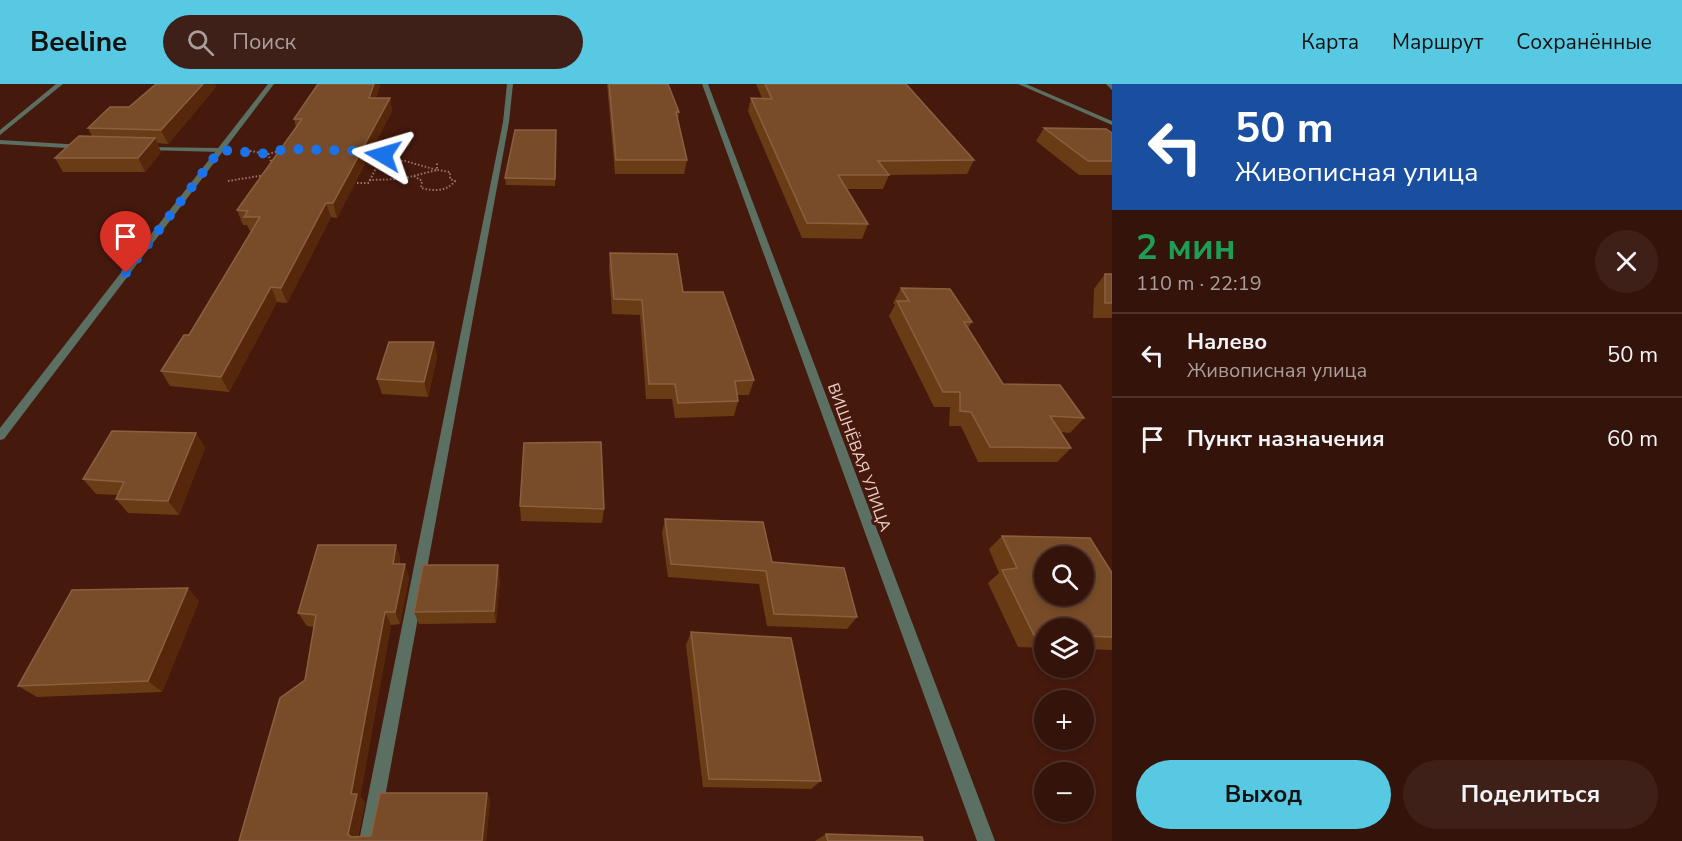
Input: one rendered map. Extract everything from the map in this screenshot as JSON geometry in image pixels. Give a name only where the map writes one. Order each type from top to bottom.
[{"type":"street","points":[[0,133],[60,84]]},
{"type":"street","points":[[0,436],[271,84]]},
{"type":"street","points":[[368,841],[506,122],[510,84]]},
{"type":"street","name":"ВИШНЁВАЯ УЛИЦА","points":[[705,84],[986,841]]},
{"type":"street","points":[[1021,84],[1112,123]]},
{"type":"street","points":[[1109,84],[1112,88]]},
{"type":"street","points":[[0,142],[92,147]]},
{"type":"street","points":[[139,148],[220,150]]},
{"type":"path","points":[[220,150],[268,154],[285,149]]},
{"type":"path","points":[[346,183],[369,183],[383,155],[366,151]]},
{"type":"path","points":[[268,154],[276,172]]},
{"type":"path","points":[[380,160],[405,161],[437,170],[451,171],[450,178],[455,181],[451,187],[440,190],[421,188],[422,181],[414,176]]},
{"type":"path","points":[[437,163],[437,170]]},
{"type":"path","points":[[370,180],[414,176],[437,170]]},
{"type":"path","points":[[196,182],[243,180],[266,175]]},
{"type":"building","points":[[156,84],[203,84],[161,130],[88,128],[110,107],[129,107]]},
{"type":"building","points":[[318,84],[374,84],[369,98],[390,98],[333,203],[326,203],[281,288],[271,287],[221,377],[161,371],[184,335],[189,335],[260,217],[244,217],[248,211],[237,210],[302,119],[294,119]]},
{"type":"building","points":[[609,84],[668,84],[679,112],[676,112],[687,160],[616,160]]},
{"type":"building","points":[[765,84],[906,84],[974,160],[878,161],[889,175],[838,175],[868,224],[807,223],[751,98],[772,99]]},
{"type":"building","points":[[1044,128],[1106,129],[1112,133],[1112,161],[1088,161]]},
{"type":"building","points":[[515,130],[556,130],[555,179],[505,178]]},
{"type":"building","points":[[79,136],[155,138],[138,158],[55,158]]},
{"type":"building","points":[[610,253],[677,254],[683,292],[723,292],[754,380],[735,381],[738,401],[678,403],[675,384],[649,384],[642,300],[614,299]]},
{"type":"building","points":[[1105,274],[1112,274],[1112,303],[1105,303]]},
{"type":"building","points":[[901,288],[950,289],[972,322],[964,322],[1003,384],[1060,385],[1084,418],[1050,416],[1071,448],[990,447],[971,412],[960,411],[960,392],[943,392],[897,301],[909,301]]},
{"type":"building","points":[[389,342],[434,342],[424,382],[377,379]]},
{"type":"building","points":[[112,431],[196,433],[168,501],[116,499],[124,482],[83,479]]},
{"type":"building","points":[[601,442],[604,509],[520,506],[524,443]]},
{"type":"building","points":[[665,519],[763,522],[772,562],[844,568],[857,617],[774,614],[766,571],[671,564]]},
{"type":"building","points":[[1002,536],[1090,538],[1112,573],[1112,637],[1094,636],[1094,618],[1034,618],[1034,635],[1002,570],[1017,568]]},
{"type":"building","points":[[318,545],[396,545],[393,564],[405,564],[395,612],[385,612],[351,794],[357,794],[348,834],[351,837],[371,836],[380,793],[487,793],[482,841],[239,841],[280,698],[305,680],[316,615],[298,613]]},
{"type":"building","points":[[423,565],[498,565],[494,611],[414,612]]},
{"type":"building","points":[[188,588],[148,681],[18,686],[72,590]]},
{"type":"building","points":[[691,632],[791,638],[821,781],[709,779]]},
{"type":"building","points":[[826,834],[922,837],[923,841],[828,841]]},
{"type":"route","points":[[126,273],[220,150],[254,151],[268,154],[285,149],[366,151],[383,155]]}]
